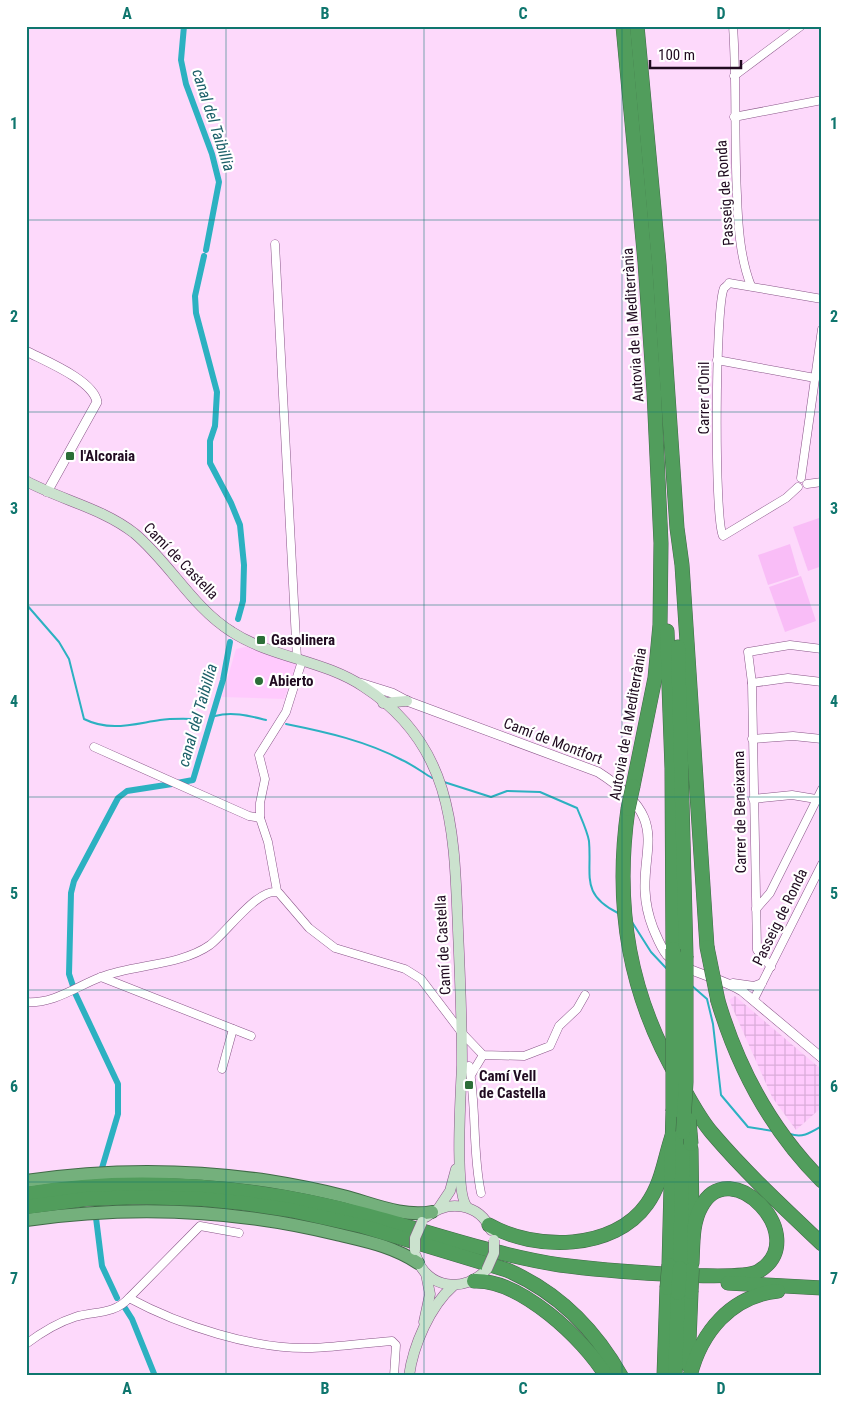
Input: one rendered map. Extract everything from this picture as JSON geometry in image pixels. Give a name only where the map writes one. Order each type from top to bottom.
[{"type":"highway","name":"Autovia de la Mediterrània","points":[[623,26],[647,281],[661,543],[660,625],[656,678],[632,786],[624,840],[623,887],[629,952],[656,1040],[697,1112],[711,1132],[747,1172],[822,1244]]},
{"type":"highway","name":"Autovia de la Mediterrània","points":[[637,26],[659,263],[677,528],[682,565],[707,947],[718,1001],[746,1076],[775,1123],[792,1146],[822,1180]]},
{"type":"highway","points":[[675,1376],[679,1291],[683,1268],[682,1137],[686,1082],[686,956],[676,568],[677,528]]},
{"type":"highway","points":[[661,543],[665,568],[672,768],[673,1111],[682,1137],[683,1268]]},
{"type":"highway","points":[[489,1225],[510,1233],[549,1240],[587,1240],[614,1231],[637,1215],[653,1195],[682,1137]]},
{"type":"highway","points":[[104,1192],[162,1172],[226,1176],[322,1191],[413,1214],[435,1210]]},
{"type":"highway","points":[[26,1181],[87,1193]]},
{"type":"highway","points":[[26,1194],[87,1193],[173,1186],[255,1192],[365,1214],[460,1242],[549,1263],[616,1271],[683,1268],[742,1275],[759,1271],[766,1266],[776,1249],[776,1230],[767,1212],[753,1197],[734,1189],[716,1192],[708,1196],[698,1215],[683,1268],[664,1376]]},
{"type":"highway","points":[[104,1192],[145,1209],[262,1218],[309,1227],[389,1248],[406,1255],[422,1268]]},
{"type":"highway","points":[[26,1207],[87,1193],[104,1192],[203,1199],[243,1203],[325,1216],[400,1237],[507,1270],[542,1288],[568,1307],[588,1328],[610,1356],[620,1376]]},
{"type":"highway","points":[[26,1220],[87,1193]]},
{"type":"highway","points":[[400,1237],[519,1266],[548,1271],[608,1277],[820,1285]]},
{"type":"highway","points":[[683,1268],[721,1278],[820,1285]]},
{"type":"highway","points":[[474,1280],[481,1280],[509,1290],[544,1310],[571,1332],[606,1376]]},
{"type":"highway","points":[[688,1376],[705,1336],[732,1308],[769,1292],[820,1285]]},
{"type":"highway","points":[[679,1291],[688,1376]]},
{"type":"main road","name":"Camí de Castella","points":[[26,481],[46,492],[115,520],[136,535],[202,606],[231,632],[304,661],[320,671],[353,684],[385,703],[420,741],[436,771],[445,795],[452,828],[462,1033],[460,1138],[462,1194],[464,1203],[468,1207]]},
{"type":"main road","name":"Camí de Castella","points":[[353,684],[406,731],[428,756]]},
{"type":"main road","points":[[385,703],[392,693]]},
{"type":"main road","points":[[385,703],[407,701]]},
{"type":"main road","points":[[385,703],[406,731]]},
{"type":"main road","name":"Camí de Castella","points":[[435,1210],[450,1191],[455,1177],[460,1138]]},
{"type":"main road","points":[[409,1376],[430,1294],[414,1250],[415,1238],[422,1222],[435,1210],[453,1205],[468,1207],[482,1216],[489,1225],[494,1240],[494,1253],[487,1269],[474,1280],[453,1286],[436,1281],[422,1268]]},
{"type":"main road","points":[[418,1344],[433,1312],[453,1286]]},
{"type":"street","name":"Passeig de Ronda","points":[[733,26],[738,220],[746,273],[751,286]]},
{"type":"street","points":[[734,76],[801,26]]},
{"type":"street","points":[[734,118],[822,100]]},
{"type":"street","points":[[275,244],[304,661],[286,712],[259,755],[265,780],[260,803],[260,818],[268,842],[277,891],[309,928],[335,948],[405,969],[421,980],[462,1033],[483,1055],[524,1056],[550,1046],[559,1026],[577,1009],[585,995]]},
{"type":"street","name":"Carrer d'Onil","points":[[751,286],[730,283],[724,288],[718,321],[717,468],[722,536],[786,498],[798,487],[797,482],[804,481]]},
{"type":"street","points":[[751,286],[822,299]]},
{"type":"street","points":[[822,329],[804,481],[822,482]]},
{"type":"street","points":[[26,351],[85,385],[96,395],[97,402],[46,492]]},
{"type":"street","points":[[718,360],[817,375]]},
{"type":"street","name":"Carrer de Beneixama","points":[[771,966],[758,950],[753,798],[752,683],[748,652],[790,646],[822,649]]},
{"type":"street","points":[[752,683],[788,678],[822,682]]},
{"type":"street","name":"Camí de Montfort","points":[[353,684],[392,693],[407,701],[598,772],[624,790],[644,816],[650,835],[644,886],[647,909],[662,947],[677,963],[729,982],[754,998],[822,1058]]},
{"type":"street","points":[[398,715],[402,704],[407,701]]},
{"type":"street","points":[[752,739],[793,736],[822,739]]},
{"type":"street","points":[[94,747],[239,812],[260,818]]},
{"type":"street","points":[[756,909],[770,894],[822,790]]},
{"type":"street","points":[[753,798],[792,795],[816,799]]},
{"type":"street","name":"Passeig de Ronda","points":[[754,998],[822,864]]},
{"type":"street","points":[[26,1002],[41,1003],[101,977],[171,960],[207,946],[224,933],[248,906],[266,892],[277,891]]},
{"type":"street","points":[[101,977],[251,1036]]},
{"type":"street","name":"Passeig de Ronda","points":[[729,982],[754,986],[762,983]]},
{"type":"street","points":[[222,1068],[233,1029]]},
{"type":"street","points":[[471,1075],[483,1055]]},
{"type":"street","points":[[469,1066],[476,1168],[481,1193]]},
{"type":"street","points":[[26,1344],[50,1327],[77,1316],[115,1309],[129,1298],[200,1226],[239,1233]]},
{"type":"street","points":[[129,1298],[180,1323],[251,1342],[310,1348],[392,1341],[396,1345],[394,1376]]},
{"type":"shaded area","points":[[822,517],[822,566],[808,571],[793,527]]},
{"type":"shaded area","points":[[790,544],[799,575],[768,585],[758,555]]},
{"type":"shaded area","points":[[801,576],[816,621],[785,632],[769,587]]},
{"type":"shaded area","name":"Abierto","points":[[250,646],[297,665],[284,699],[222,697],[236,649]]},
{"type":"shaded area","points":[[735,996],[822,1070],[822,1107],[796,1130],[772,1097],[729,1000]]},
{"type":"waterway","name":"canal del Taibillia","points":[[184,26],[181,60],[186,84],[212,154],[219,182],[206,250]]},
{"type":"waterway","name":"canal del Taibillia","points":[[204,256],[195,296],[196,313],[217,392],[215,426],[210,441],[210,463],[240,525],[244,565],[243,601],[238,619]]},
{"type":"waterway","points":[[26,604],[59,642],[69,659],[84,719],[112,726],[165,719],[202,719]]},
{"type":"waterway","name":"canal del Taibillia","points":[[177,783],[193,780],[223,680],[230,642]]},
{"type":"waterway","points":[[215,716],[234,714],[266,720]]},
{"type":"waterway","points":[[286,724],[331,734],[374,747],[406,762],[432,778]]},
{"type":"waterway","points":[[444,782],[491,797],[507,791],[540,792],[577,808],[589,841],[589,874],[593,891],[598,899],[618,913]]},
{"type":"waterway","name":"canal del Taibillia","points":[[73,986],[69,974],[71,893],[74,881],[118,798],[127,791],[172,784]]},
{"type":"waterway","points":[[632,922],[651,952],[666,968]]},
{"type":"waterway","points":[[691,985],[707,999],[713,1024],[721,1095],[748,1127],[773,1131]]},
{"type":"waterway","name":"canal del Taibillia","points":[[75,993],[118,1084],[118,1114],[102,1168]]},
{"type":"waterway","points":[[790,1134],[803,1135],[822,1126]]},
{"type":"waterway","name":"canal del Taibillia","points":[[96,1218],[102,1266],[117,1298]]},
{"type":"waterway","name":"canal del Taibillia","points":[[125,1308],[132,1319],[155,1376]]},
{"type":"place","name":"l'Alcoraia","points":[[70,456]]},
{"type":"place","name":"Gasolinera","points":[[261,640]]},
{"type":"place","name":"Abierto","points":[[259,681]]},
{"type":"place","name":"Camí Vell de Castella","points":[[469,1085]]}]
